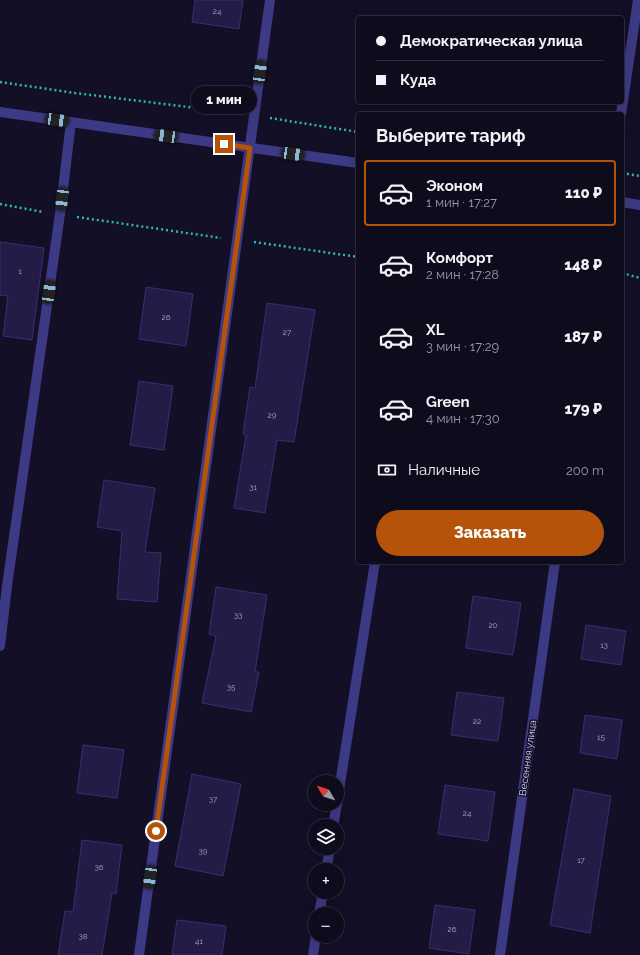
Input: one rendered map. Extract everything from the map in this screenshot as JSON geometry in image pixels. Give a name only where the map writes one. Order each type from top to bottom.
[{"type":"street","points":[[139,955],[270,0]]},
{"type":"street","points":[[624,94],[638,0]]},
{"type":"street","points":[[0,112],[356,164]]},
{"type":"street","points":[[0,646],[7,586],[60,214],[71,122]]},
{"type":"street","points":[[624,202],[640,205]]},
{"type":"street","points":[[342,775],[375,564]]},
{"type":"street","name":"Весенняя улица","points":[[500,955],[555,564]]},
{"type":"street","points":[[313,955],[315,943]]},
{"type":"path","points":[[0,82],[75,93],[254,115],[356,132]]},
{"type":"path","points":[[624,173],[640,176]]},
{"type":"path","points":[[0,204],[356,257]]},
{"type":"path","points":[[624,274],[640,278]]},
{"type":"building","points":[[195,0],[243,0],[239,29],[192,22]]},
{"type":"building","points":[[0,242],[44,248],[32,340],[3,336],[8,296],[0,295]]},
{"type":"building","points":[[146,287],[193,294],[186,346],[139,339]]},
{"type":"building","points":[[267,303],[315,310],[294,442],[277,440],[265,513],[234,508],[246,435],[243,434],[250,387],[255,388]]},
{"type":"building","points":[[139,381],[173,386],[164,450],[130,445]]},
{"type":"building","points":[[104,480],[155,488],[145,552],[161,553],[157,602],[117,599],[122,531],[97,527]]},
{"type":"building","points":[[216,587],[267,595],[255,672],[259,672],[251,712],[202,703],[216,636],[209,634]]},
{"type":"building","points":[[473,596],[521,603],[513,655],[466,648]]},
{"type":"building","points":[[586,625],[626,631],[621,665],[581,659]]},
{"type":"building","points":[[457,692],[504,698],[498,741],[451,735]]},
{"type":"building","points":[[585,715],[622,720],[617,759],[580,753]]},
{"type":"building","points":[[83,745],[124,750],[117,798],[77,793]]},
{"type":"building","points":[[192,774],[241,784],[223,876],[175,866]]},
{"type":"building","points":[[445,785],[495,792],[488,841],[438,834]]},
{"type":"building","points":[[574,789],[611,796],[590,933],[550,925]]},
{"type":"building","points":[[82,840],[122,845],[116,894],[112,893],[102,955],[58,955],[65,911],[73,912]]},
{"type":"building","points":[[435,905],[475,910],[469,954],[429,948]]},
{"type":"building","points":[[177,920],[226,926],[222,955],[172,955]]},
{"type":"route","points":[[156,831],[250,148],[224,144]]}]
